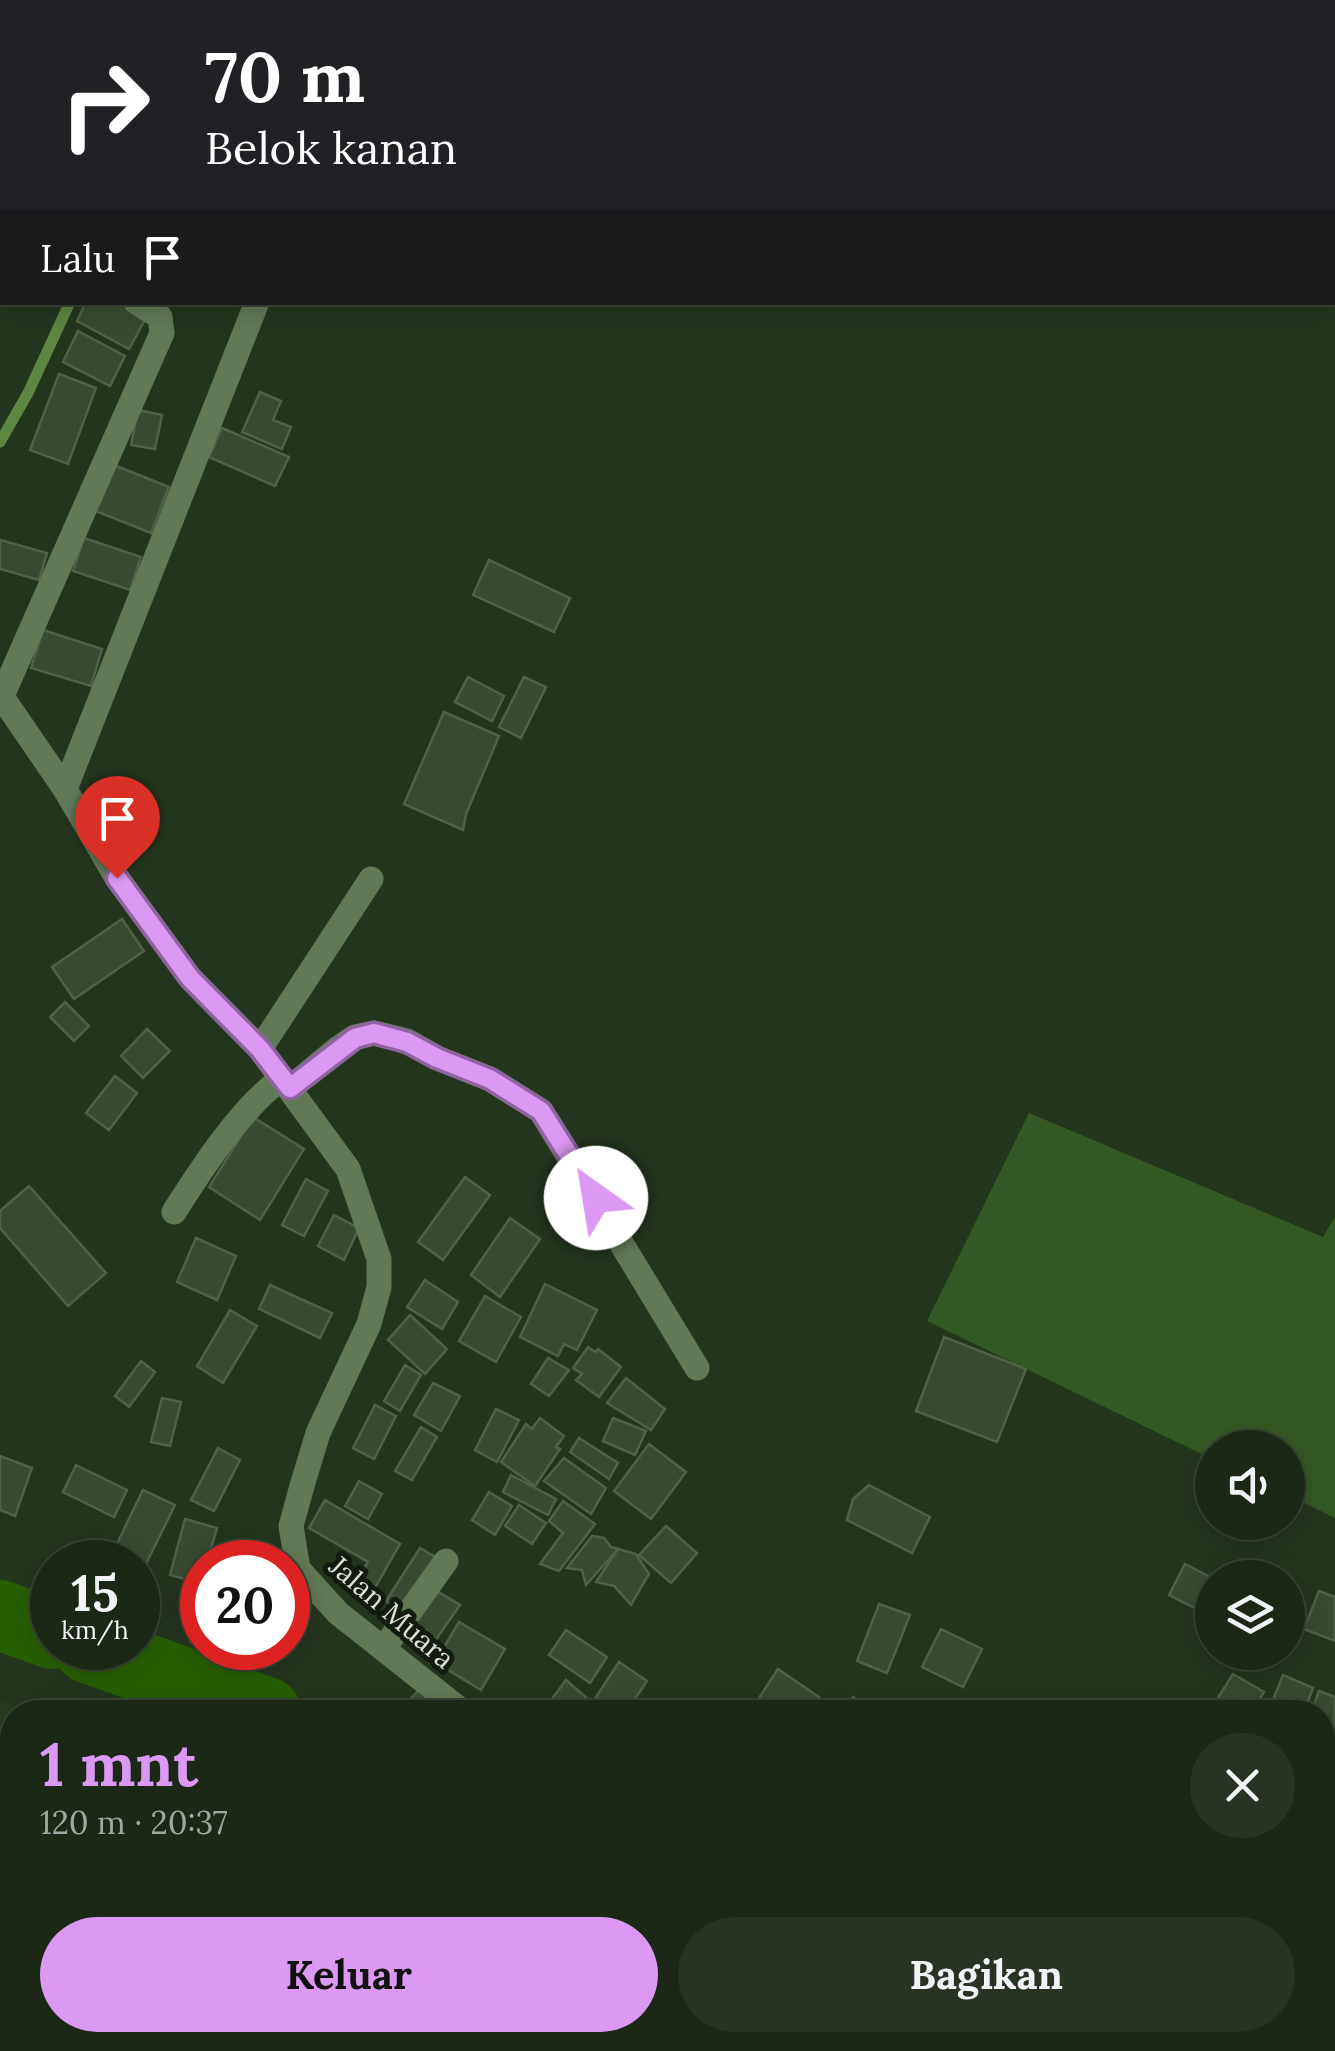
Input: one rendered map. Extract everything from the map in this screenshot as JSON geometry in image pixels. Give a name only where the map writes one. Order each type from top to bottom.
[{"type":"street","points":[[1,695],[162,333],[160,317],[141,305]]},
{"type":"street","points":[[64,789],[256,305]]},
{"type":"street","name":"Jalan Muara","points":[[1,695],[117,878],[190,978],[260,1049],[348,1168],[379,1259],[379,1288],[369,1324],[318,1432],[292,1526],[298,1569],[338,1612],[448,1700]]},
{"type":"street","points":[[260,1049],[371,880]]},
{"type":"street","points":[[174,1212],[199,1173],[266,1090],[286,1083],[346,1043],[374,1033],[407,1042],[490,1079],[541,1111],[697,1368]]},
{"type":"street","points":[[384,1648],[446,1561]]},
{"type":"shaded area","points":[[1029,1113],[1323,1237],[1335,1216],[1335,1518],[1305,1503],[1305,1430],[1195,1430],[1195,1451],[927,1321]]},
{"type":"building","points":[[85,305],[127,305],[147,316],[129,349],[77,321]]},
{"type":"building","points":[[78,331],[125,356],[110,386],[63,362]]},
{"type":"building","points":[[59,374],[96,388],[68,464],[30,450]]},
{"type":"building","points":[[260,392],[281,401],[273,420],[291,427],[282,449],[242,432]]},
{"type":"building","points":[[138,410],[162,415],[155,449],[131,445]]},
{"type":"building","points":[[222,428],[289,457],[275,486],[209,457]]},
{"type":"building","points":[[109,463],[169,487],[151,533],[91,509]]},
{"type":"building","points":[[84,538],[141,557],[130,590],[73,571]]},
{"type":"building","points":[[0,540],[47,553],[39,580],[0,569]]},
{"type":"building","points":[[489,560],[570,598],[554,632],[473,595]]},
{"type":"building","points":[[43,630],[102,649],[91,686],[31,668]]},
{"type":"building","points":[[468,677],[504,696],[492,721],[455,702]]},
{"type":"building","points":[[524,677],[546,687],[521,738],[499,727]]},
{"type":"building","points":[[444,712],[499,736],[463,830],[404,804]]},
{"type":"building","points":[[122,919],[144,951],[74,999],[52,967]]},
{"type":"building","points":[[65,1002],[89,1026],[74,1041],[50,1017]]},
{"type":"building","points":[[147,1029],[170,1051],[143,1078],[121,1056]]},
{"type":"building","points":[[115,1076],[137,1093],[109,1130],[86,1113]]},
{"type":"building","points":[[253,1117],[304,1149],[260,1220],[209,1187]]},
{"type":"building","points":[[465,1177],[490,1195],[443,1260],[418,1242]]},
{"type":"building","points":[[306,1179],[328,1191],[304,1236],[282,1225]]},
{"type":"building","points":[[29,1186],[106,1273],[68,1306],[0,1228],[0,1211]]},
{"type":"building","points":[[334,1215],[359,1228],[344,1260],[318,1246]]},
{"type":"building","points":[[510,1218],[540,1239],[500,1297],[471,1275]]},
{"type":"building","points":[[196,1238],[236,1256],[217,1300],[177,1282]]},
{"type":"building","points":[[425,1280],[458,1302],[442,1329],[407,1307]]},
{"type":"building","points":[[545,1284],[597,1310],[577,1350],[564,1344],[558,1356],[520,1337]]},
{"type":"building","points":[[270,1285],[332,1313],[320,1338],[259,1309]]},
{"type":"building","points":[[485,1296],[521,1317],[496,1362],[459,1341]]},
{"type":"building","points":[[230,1310],[257,1326],[223,1383],[197,1366]]},
{"type":"building","points":[[410,1315],[447,1349],[425,1374],[388,1340]]},
{"type":"building","points":[[944,1337],[1026,1369],[997,1442],[916,1411]]},
{"type":"building","points":[[588,1347],[595,1352],[598,1349],[621,1367],[599,1397],[576,1380],[582,1374],[573,1368]]},
{"type":"building","points":[[548,1358],[569,1370],[549,1396],[531,1384]]},
{"type":"building","points":[[141,1361],[155,1372],[129,1407],[115,1396]]},
{"type":"building","points":[[405,1365],[421,1375],[400,1411],[384,1401]]},
{"type":"building","points":[[626,1378],[665,1409],[651,1430],[607,1403]]},
{"type":"building","points":[[433,1383],[460,1396],[441,1431],[414,1415]]},
{"type":"building","points":[[162,1398],[181,1402],[170,1446],[151,1442]]},
{"type":"building","points":[[375,1405],[396,1416],[374,1459],[353,1448]]},
{"type":"building","points":[[496,1409],[519,1420],[497,1462],[475,1450]]},
{"type":"building","points":[[540,1418],[564,1436],[556,1447],[560,1449],[535,1486],[501,1462],[526,1424],[532,1429]]},
{"type":"building","points":[[613,1418],[646,1431],[635,1455],[603,1441]]},
{"type":"building","points":[[421,1427],[437,1437],[412,1480],[395,1471]]},
{"type":"building","points":[[579,1438],[618,1463],[609,1479],[570,1452]]},
{"type":"building","points":[[649,1444],[686,1472],[651,1519],[614,1491]]},
{"type":"building","points":[[218,1448],[240,1460],[214,1511],[191,1500]]},
{"type":"building","points":[[0,1456],[32,1468],[15,1516],[0,1510]]},
{"type":"building","points":[[564,1458],[606,1488],[591,1514],[544,1481]]},
{"type":"building","points":[[76,1465],[127,1490],[114,1517],[63,1492]]},
{"type":"building","points":[[511,1475],[556,1499],[548,1515],[503,1492]]},
{"type":"building","points":[[359,1481],[382,1494],[368,1519],[345,1506]]},
{"type":"building","points":[[869,1485],[930,1517],[912,1553],[847,1520],[853,1499]]},
{"type":"building","points":[[143,1490],[175,1505],[158,1540],[119,1540]]},
{"type":"building","points":[[489,1492],[512,1506],[495,1535],[472,1520]]},
{"type":"building","points":[[325,1500],[400,1544],[368,1600],[351,1590],[368,1562],[309,1528]]},
{"type":"building","points":[[563,1501],[595,1524],[559,1571],[540,1564],[563,1533],[549,1521]]},
{"type":"building","points":[[519,1505],[546,1523],[532,1544],[505,1526]]},
{"type":"building","points":[[185,1519],[217,1528],[213,1540],[180,1540],[180,1578],[170,1575]]},
{"type":"building","points":[[666,1526],[697,1553],[671,1583],[639,1555]]},
{"type":"building","points":[[592,1536],[604,1538],[618,1549],[586,1585],[582,1570],[567,1568]]},
{"type":"building","points":[[420,1548],[435,1557],[401,1611],[386,1601]]},
{"type":"building","points":[[618,1549],[636,1554],[649,1574],[631,1605],[614,1586],[596,1582]]},
{"type":"building","points":[[1185,1564],[1195,1569],[1195,1608],[1169,1595]]},
{"type":"building","points":[[432,1588],[460,1605],[433,1644],[403,1630]]},
{"type":"building","points":[[1319,1591],[1335,1597],[1335,1641],[1305,1626]]},
{"type":"building","points":[[879,1604],[910,1615],[887,1673],[857,1661]]},
{"type":"building","points":[[459,1622],[505,1649],[481,1690],[435,1662]]},
{"type":"building","points":[[941,1629],[982,1649],[963,1687],[922,1667]]},
{"type":"building","points":[[566,1630],[607,1657],[590,1683],[549,1655]]},
{"type":"building","points":[[619,1662],[647,1681],[634,1700],[596,1697]]},
{"type":"building","points":[[778,1669],[819,1697],[817,1700],[758,1700]]},
{"type":"building","points":[[1233,1674],[1264,1692],[1259,1700],[1217,1700]]},
{"type":"building","points":[[1283,1675],[1313,1688],[1308,1700],[1273,1700]]},
{"type":"building","points":[[566,1680],[589,1700],[551,1700]]},
{"type":"building","points":[[419,1690],[430,1700],[409,1700]]},
{"type":"building","points":[[1319,1691],[1335,1697],[1335,1700],[1316,1700]]},
{"type":"waterway","points":[[0,442],[28,393],[69,305]]},
{"type":"waterway","points":[[0,1615],[30,1626]]},
{"type":"waterway","points":[[149,1670],[233,1700]]},
{"type":"route","points":[[117,878],[190,978],[260,1049],[290,1088],[355,1038],[374,1033],[407,1042],[490,1079],[541,1111],[596,1198]]}]
